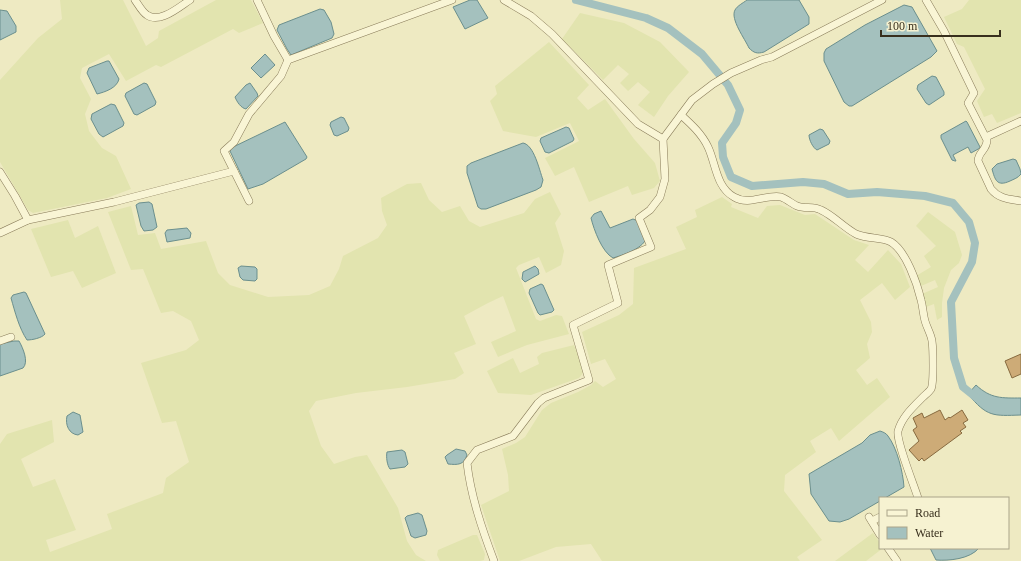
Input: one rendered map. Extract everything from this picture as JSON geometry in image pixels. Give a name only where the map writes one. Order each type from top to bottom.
[{"type":"street","points":[[135,0],[147,16],[157,18],[167,15],[190,0]]},
{"type":"street","points":[[257,0],[274,36],[288,60]]},
{"type":"street","points":[[249,201],[224,151],[234,142],[249,114],[280,76],[288,60],[452,0]]},
{"type":"street","points":[[504,0],[531,16],[552,34],[638,124],[663,139]]},
{"type":"street","points":[[494,561],[469,485],[467,463],[477,450],[513,436],[538,403],[544,398],[589,380],[573,325],[618,303],[608,265],[651,246],[639,218],[650,210],[660,197],[665,178],[663,139],[692,100],[713,84],[731,73],[761,60],[772,57],[882,0]]},
{"type":"street","points":[[926,0],[944,31],[974,93],[968,103],[987,140],[987,146],[978,157],[978,161],[991,189],[994,193],[1004,199],[1021,201]]},
{"type":"street","points":[[681,115],[702,136],[708,147],[719,181],[734,197],[742,200],[778,197],[784,198],[801,208],[814,208],[820,210],[856,234],[868,238],[887,240],[901,252],[922,301],[924,319],[932,339],[934,353],[932,388],[907,414],[898,432],[900,446],[918,497]]},
{"type":"street","points":[[986,137],[1021,121]]},
{"type":"street","points":[[0,233],[28,220],[114,202],[234,171]]},
{"type":"street","points":[[0,172],[28,220]]},
{"type":"street","points":[[0,341],[11,337]]},
{"type":"street","points":[[879,517],[870,519],[879,533]]},
{"type":"street","points":[[889,549],[897,561]]},
{"type":"green space","points":[[60,0],[123,0],[146,46],[158,38],[159,31],[216,0],[251,0],[263,23],[239,33],[233,29],[161,67],[156,65],[126,81],[109,54],[82,68],[80,78],[91,99],[85,114],[89,131],[102,148],[116,156],[131,189],[107,198],[33,213],[28,210],[0,162],[0,80],[38,38],[62,19]]},
{"type":"green space","points":[[969,0],[1021,0],[1021,113],[997,123],[992,114],[984,117],[977,101],[985,89],[964,47],[957,44],[944,17],[962,9]]},
{"type":"green space","points":[[580,13],[624,23],[660,42],[689,72],[668,96],[654,117],[638,105],[650,92],[638,82],[628,91],[620,83],[629,74],[618,65],[603,80],[562,39]]},
{"type":"green space","points":[[549,42],[589,85],[577,98],[588,110],[605,99],[634,139],[655,163],[660,181],[654,188],[632,195],[628,186],[589,202],[574,167],[555,176],[545,158],[579,141],[570,123],[536,137],[503,131],[490,101],[497,94],[495,86]]},
{"type":"green space","points":[[421,183],[429,200],[442,212],[460,206],[469,221],[480,227],[524,213],[535,199],[550,192],[561,214],[555,223],[564,251],[561,265],[546,273],[539,257],[519,265],[516,268],[536,319],[540,321],[556,315],[562,316],[569,334],[527,345],[498,357],[491,342],[516,331],[503,296],[464,316],[476,344],[454,353],[464,373],[455,379],[407,387],[356,393],[316,401],[309,411],[321,446],[334,464],[355,457],[367,455],[398,508],[407,541],[416,555],[426,561],[0,561],[0,444],[7,434],[52,420],[54,442],[21,459],[33,487],[55,479],[76,530],[46,540],[50,552],[112,529],[107,514],[163,493],[166,478],[189,462],[176,421],[162,423],[141,363],[186,350],[199,340],[191,321],[173,311],[161,313],[143,269],[131,270],[108,212],[131,206],[138,235],[155,233],[161,249],[206,241],[218,273],[230,285],[268,297],[309,295],[330,286],[339,269],[343,256],[378,238],[387,225],[382,211],[381,198],[407,184]]},
{"type":"green space","points":[[722,197],[732,204],[731,207],[758,218],[767,206],[780,205],[805,215],[815,214],[854,240],[869,245],[855,260],[868,272],[888,250],[901,264],[910,287],[895,300],[882,283],[860,300],[871,322],[872,332],[867,344],[870,358],[856,370],[867,385],[877,378],[890,397],[839,441],[831,428],[810,441],[816,452],[785,475],[784,491],[822,540],[797,557],[800,561],[602,561],[591,544],[556,547],[519,561],[500,561],[481,505],[509,491],[508,475],[502,449],[525,437],[542,410],[551,403],[578,392],[595,381],[603,387],[616,379],[605,359],[591,364],[582,332],[619,315],[633,304],[634,268],[686,249],[676,227],[697,217],[695,210]]},
{"type":"green space","points":[[928,212],[955,232],[962,255],[959,263],[951,270],[944,288],[942,317],[937,320],[934,304],[926,307],[922,294],[938,287],[935,280],[921,286],[916,276],[931,267],[924,256],[936,246],[916,226]]},
{"type":"green space","points":[[68,220],[75,238],[98,226],[116,273],[82,288],[73,271],[51,277],[31,229]]},
{"type":"green space","points":[[574,345],[582,365],[583,373],[579,378],[531,395],[498,393],[487,371],[513,358],[520,373],[539,364],[537,357],[542,353]]},
{"type":"green space","points":[[873,533],[879,542],[879,549],[882,549],[866,561],[835,561]]},
{"type":"green space","points":[[473,535],[477,535],[485,554],[484,560],[440,561],[437,555],[438,550]]},
{"type":"water","points":[[470,0],[477,0],[488,18],[465,29],[453,7]]},
{"type":"water","points":[[747,0],[799,0],[809,17],[809,24],[764,52],[754,52],[749,48],[736,24],[734,14],[735,10]]},
{"type":"water","points":[[904,5],[912,7],[937,51],[931,57],[852,106],[849,106],[844,102],[824,61],[824,53],[826,49],[865,25]]},
{"type":"water","points":[[320,9],[324,10],[331,22],[334,34],[332,38],[291,55],[277,30],[279,25]]},
{"type":"water","points":[[0,10],[7,11],[16,26],[16,32],[0,40]]},
{"type":"water","points":[[265,54],[275,65],[261,78],[251,68]]},
{"type":"water","points":[[109,61],[119,79],[116,85],[107,91],[97,94],[87,73],[89,68]]},
{"type":"water","points":[[932,76],[936,77],[944,92],[944,95],[929,105],[917,89],[918,85]]},
{"type":"water","points":[[144,83],[147,84],[156,102],[155,105],[137,115],[134,114],[125,96],[126,93]]},
{"type":"water","points":[[250,83],[258,96],[246,109],[239,104],[235,97],[246,85]]},
{"type":"water","points":[[111,104],[115,105],[124,123],[123,126],[103,137],[99,134],[91,119],[92,114]]},
{"type":"water","points":[[341,117],[344,118],[349,128],[348,131],[337,136],[334,135],[330,125],[331,122]]},
{"type":"water","points":[[966,121],[980,148],[971,153],[968,147],[953,155],[955,161],[952,160],[941,138],[941,135]]},
{"type":"water","points":[[285,122],[307,157],[306,159],[263,184],[248,189],[230,151],[231,148]]},
{"type":"water","points":[[566,127],[569,128],[574,139],[573,141],[549,153],[545,152],[540,141],[541,138]]},
{"type":"water","points":[[820,129],[823,130],[830,141],[829,144],[817,150],[814,148],[809,135]]},
{"type":"water","points":[[523,143],[530,148],[536,158],[543,180],[541,187],[486,209],[481,209],[478,207],[467,173],[467,166],[471,163]]},
{"type":"water","points":[[1013,159],[1016,160],[1021,174],[1006,183],[999,183],[994,176],[992,169],[997,164]]},
{"type":"water","points":[[149,202],[152,204],[157,227],[153,230],[144,231],[141,226],[136,205],[139,203]]},
{"type":"water","points":[[601,211],[610,228],[633,219],[638,221],[645,241],[635,250],[613,258],[602,246],[591,218],[594,214]]},
{"type":"water","points":[[187,228],[191,233],[190,238],[167,242],[165,233],[167,230]]},
{"type":"water","points":[[241,266],[255,267],[257,269],[257,279],[255,281],[243,280],[240,277],[238,268]]},
{"type":"water","points":[[535,266],[538,269],[539,274],[525,282],[522,279],[523,272]]},
{"type":"water","points":[[541,284],[543,285],[554,310],[552,312],[540,315],[529,293],[530,289]]},
{"type":"water","points":[[24,292],[26,293],[45,334],[42,337],[27,340],[18,320],[11,298],[13,295]]},
{"type":"water","points":[[19,341],[22,347],[25,355],[25,365],[23,368],[0,376],[0,344]]},
{"type":"water","points":[[976,385],[981,390],[997,397],[1021,398],[1021,415],[991,414],[980,407],[968,394]]},
{"type":"water","points":[[73,412],[80,415],[83,432],[78,435],[72,433],[67,426],[67,416]]},
{"type":"water","points":[[880,431],[887,435],[891,441],[897,453],[901,467],[904,487],[887,497],[879,497],[879,502],[849,519],[840,522],[829,521],[811,494],[809,474],[862,443],[870,435]]},
{"type":"water","points":[[456,449],[465,451],[467,455],[466,458],[460,464],[448,464],[445,457]]},
{"type":"water","points":[[402,450],[405,452],[408,464],[405,467],[390,469],[387,461],[387,452]]},
{"type":"water","points":[[418,513],[422,515],[427,531],[426,535],[415,538],[411,536],[405,518]]},
{"type":"water","points":[[930,549],[978,549],[965,557],[953,560],[936,560]]},
{"type":"building","points":[[1021,354],[1021,374],[1012,378],[1005,361]]},
{"type":"building","points":[[940,410],[945,420],[962,410],[968,420],[963,423],[966,427],[960,431],[962,433],[924,461],[922,458],[919,461],[909,450],[919,441],[913,430],[917,427],[913,418],[922,413],[924,418]]},
{"type":"waterway","points":[[576,0],[646,18],[668,28],[702,54],[728,85],[740,110],[736,123],[722,143],[723,157],[731,177],[752,186],[803,182],[824,184],[848,194],[877,192],[925,196],[953,203],[969,222],[975,243],[972,262],[951,302],[954,358],[963,387],[978,399]]}]
